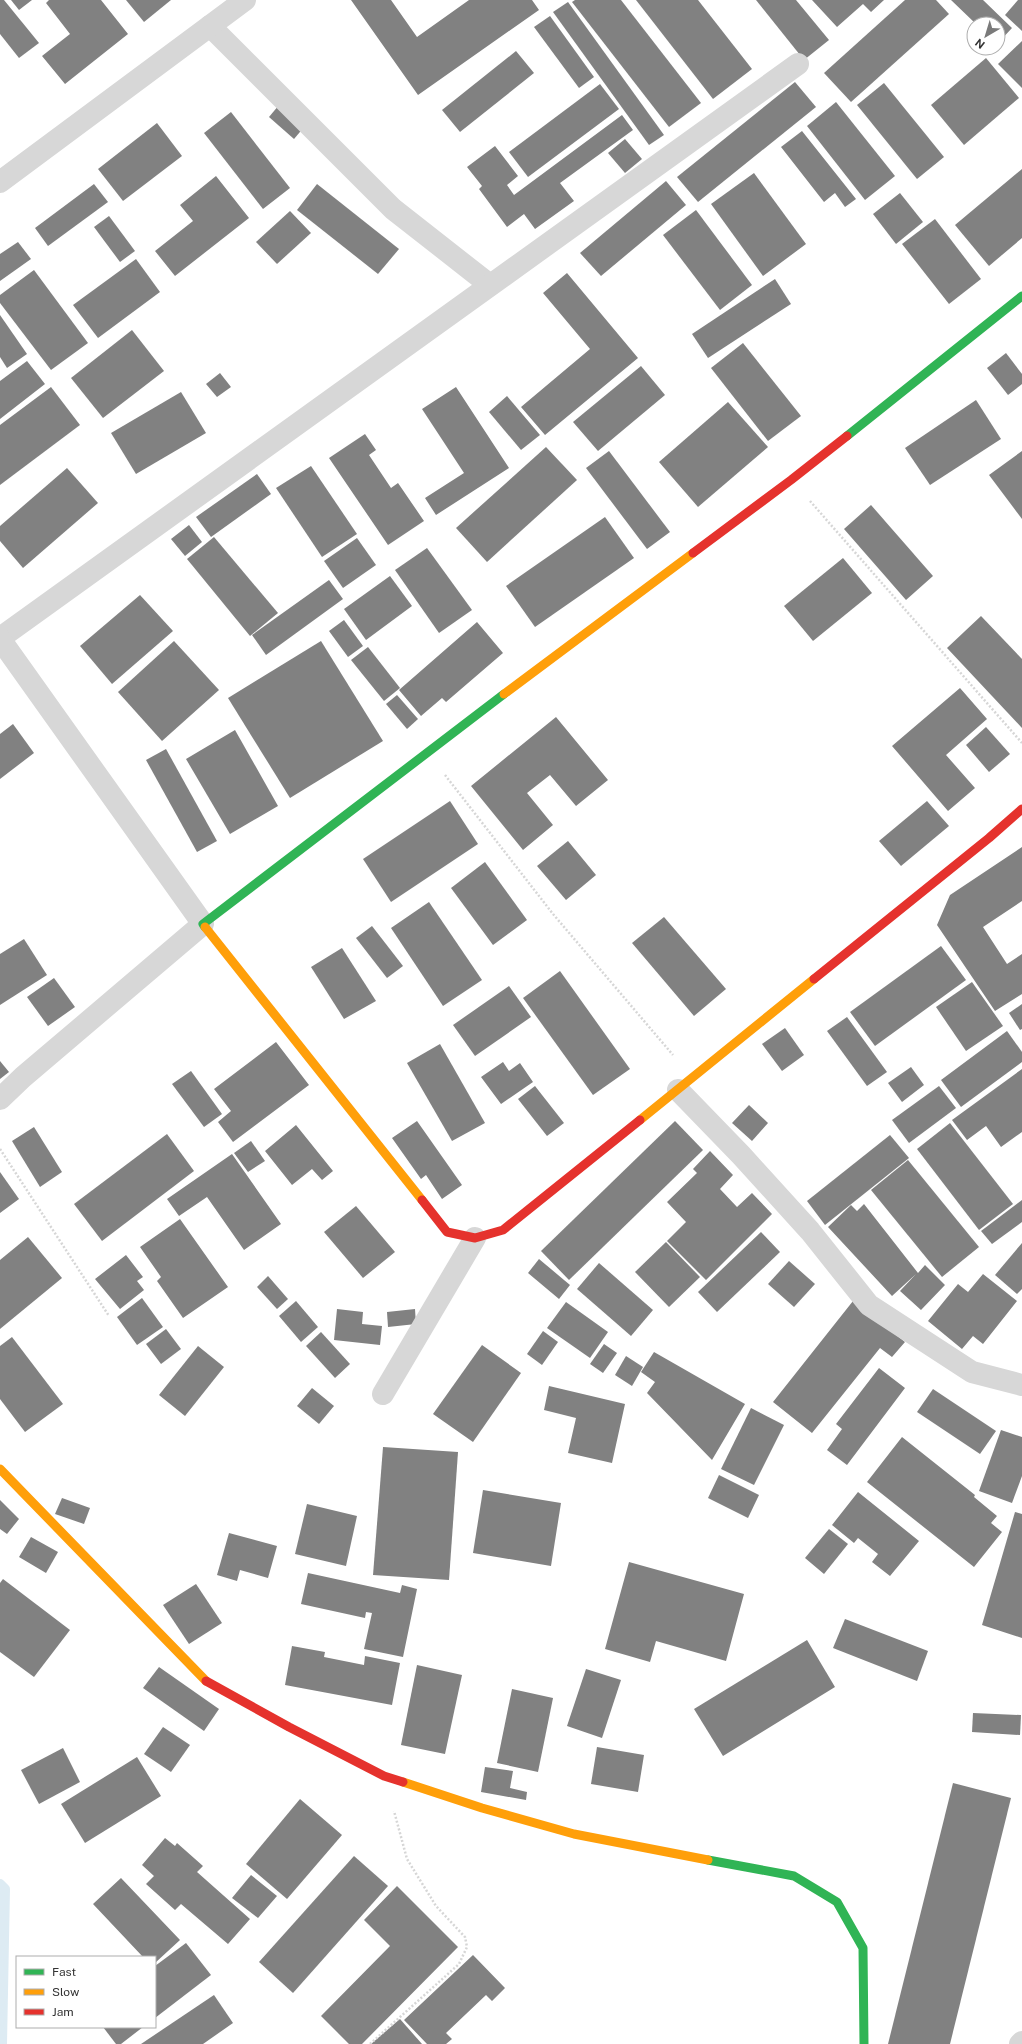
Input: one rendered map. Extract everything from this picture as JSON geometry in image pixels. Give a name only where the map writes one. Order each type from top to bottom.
[{"type":"street","points":[[0,182],[245,0]]},
{"type":"street","points":[[210,26],[393,209],[490,285]]},
{"type":"street","points":[[798,64],[0,638],[202,924],[447,1232],[475,1238],[503,1230],[990,838],[1022,809]]},
{"type":"street","points":[[0,1099],[23,1077],[202,924],[426,752],[791,480],[1022,296]]},
{"type":"street","points":[[686,1084],[741,1155],[810,1231],[869,1305],[972,1372],[1022,1385]]},
{"type":"street","points":[[383,1394],[475,1238]]},
{"type":"street","points":[[0,1469],[209,1684],[384,1776],[482,1808],[574,1834],[794,1876],[837,1902],[863,1948],[864,2044]]},
{"type":"path","points":[[791,480],[1022,743]]},
{"type":"path","points":[[426,752],[686,1084]]},
{"type":"path","points":[[0,1150],[109,1316]]},
{"type":"path","points":[[370,2044],[459,1964],[467,1947],[465,1937],[436,1906],[407,1859],[384,1776]]},
{"type":"building","points":[[0,0],[4,0],[39,43],[19,58],[0,34]]},
{"type":"building","points":[[11,0],[32,0],[19,10]]},
{"type":"building","points":[[49,0],[101,0],[128,34],[65,84],[42,56],[70,34],[46,3]]},
{"type":"building","points":[[126,0],[171,0],[144,22]]},
{"type":"building","points":[[351,0],[391,0],[417,37],[469,0],[532,0],[539,10],[418,95]]},
{"type":"building","points":[[575,0],[621,0],[701,103],[669,127],[572,2]]},
{"type":"building","points":[[636,0],[698,0],[752,69],[713,99]]},
{"type":"building","points":[[756,0],[796,0],[829,40],[804,60]]},
{"type":"building","points":[[812,0],[884,0],[871,12],[863,4],[837,27]]},
{"type":"building","points":[[905,0],[936,0],[949,14],[851,102],[824,73]]},
{"type":"building","points":[[951,0],[983,0],[1000,16],[968,16]]},
{"type":"building","points":[[1018,0],[1022,0],[1022,31],[1005,15]]},
{"type":"building","points":[[568,2],[664,135],[649,145],[553,12]]},
{"type":"building","points":[[550,16],[594,77],[579,88],[534,27]]},
{"type":"building","points":[[1006,22],[1012,28],[1006,34]]},
{"type":"building","points":[[1022,41],[1022,88],[998,64]]},
{"type":"building","points":[[516,51],[534,73],[460,132],[442,110]]},
{"type":"building","points":[[986,58],[1019,98],[964,145],[931,105]]},
{"type":"building","points":[[795,82],[816,107],[698,202],[677,177]]},
{"type":"building","points":[[884,83],[944,157],[917,179],[857,105]]},
{"type":"building","points":[[600,84],[619,109],[528,177],[509,152]]},
{"type":"building","points":[[836,102],[895,176],[865,200],[807,126]]},
{"type":"building","points":[[279,105],[305,126],[294,139],[269,117]]},
{"type":"building","points":[[231,112],[290,188],[263,209],[204,133]]},
{"type":"building","points":[[622,115],[633,130],[560,183],[574,201],[535,229],[524,214],[507,227],[479,189],[482,186],[467,167],[495,146],[518,176],[507,185],[514,195]]},
{"type":"building","points":[[157,123],[182,156],[123,201],[98,169]]},
{"type":"building","points":[[802,131],[856,199],[845,207],[835,193],[824,202],[781,147]]},
{"type":"building","points":[[625,139],[642,159],[625,173],[608,153]]},
{"type":"building","points":[[1022,169],[1022,238],[989,266],[955,225]]},
{"type":"building","points":[[754,173],[806,244],[763,276],[711,204]]},
{"type":"building","points":[[216,176],[249,218],[175,276],[155,251],[193,221],[180,205]]},
{"type":"building","points":[[666,181],[686,205],[601,276],[580,253]]},
{"type":"building","points":[[94,184],[108,202],[48,246],[35,228]]},
{"type":"building","points":[[317,184],[399,249],[378,274],[297,210]]},
{"type":"building","points":[[900,193],[923,222],[896,244],[873,214]]},
{"type":"building","points":[[696,210],[752,285],[720,310],[663,235]]},
{"type":"building","points":[[290,211],[311,233],[277,264],[256,242]]},
{"type":"building","points":[[109,216],[135,251],[120,262],[94,227]]},
{"type":"building","points":[[935,219],[981,279],[949,304],[902,244]]},
{"type":"building","points":[[18,242],[31,259],[0,281],[0,254]]},
{"type":"building","points":[[136,259],[160,292],[98,338],[73,305]]},
{"type":"building","points":[[34,270],[88,343],[51,370],[0,303],[0,295]]},
{"type":"building","points":[[567,273],[638,358],[545,435],[521,407],[590,349],[543,293]]},
{"type":"building","points":[[775,279],[791,304],[708,358],[692,334]]},
{"type":"building","points":[[0,315],[27,354],[7,368],[0,357]]},
{"type":"building","points":[[132,330],[164,371],[103,418],[71,378]]},
{"type":"building","points":[[743,343],[801,416],[768,441],[711,368]]},
{"type":"building","points":[[1006,353],[1022,374],[1022,384],[1008,395],[987,368]]},
{"type":"building","points":[[27,361],[45,384],[0,419],[0,381]]},
{"type":"building","points":[[641,366],[665,395],[598,451],[573,422]]},
{"type":"building","points":[[220,373],[231,387],[217,397],[206,384]]},
{"type":"building","points":[[51,387],[80,425],[0,485],[0,425]]},
{"type":"building","points":[[456,387],[509,468],[436,515],[425,498],[464,473],[422,409]]},
{"type":"building","points":[[181,392],[206,433],[136,474],[111,433]]},
{"type":"building","points":[[507,396],[540,435],[521,450],[489,412]]},
{"type":"building","points":[[976,400],[1001,439],[930,485],[905,448]]},
{"type":"building","points":[[728,402],[768,447],[698,507],[659,462]]},
{"type":"building","points":[[365,434],[376,450],[369,455],[391,488],[398,483],[424,521],[388,545],[329,458]]},
{"type":"building","points":[[546,447],[577,480],[487,562],[456,528]]},
{"type":"building","points":[[609,451],[670,532],[647,549],[586,468]]},
{"type":"building","points":[[1022,451],[1022,519],[989,475]]},
{"type":"building","points":[[311,466],[357,534],[322,557],[276,488]]},
{"type":"building","points":[[67,468],[98,503],[23,568],[0,541],[0,526]]},
{"type":"building","points":[[257,474],[271,494],[211,537],[196,517]]},
{"type":"building","points":[[871,505],[933,576],[906,600],[844,529]]},
{"type":"building","points":[[605,517],[634,558],[535,627],[506,586]]},
{"type":"building","points":[[189,525],[202,542],[185,556],[171,539]]},
{"type":"building","points":[[214,537],[278,613],[250,636],[187,559]]},
{"type":"building","points":[[357,538],[376,565],[343,588],[324,561]]},
{"type":"building","points":[[427,548],[472,610],[439,633],[395,570]]},
{"type":"building","points":[[843,558],[872,593],[813,641],[784,606]]},
{"type":"building","points":[[390,576],[412,606],[366,640],[344,609]]},
{"type":"building","points":[[329,580],[343,599],[266,655],[252,635]]},
{"type":"building","points":[[140,595],[173,631],[112,684],[80,646]]},
{"type":"building","points":[[981,616],[1022,659],[1022,728],[947,648]]},
{"type":"building","points":[[344,620],[363,646],[348,657],[329,631]]},
{"type":"building","points":[[477,622],[503,653],[446,702],[442,698],[421,716],[399,690]]},
{"type":"building","points":[[174,641],[219,690],[162,741],[118,692]]},
{"type":"building","points":[[321,641],[383,741],[290,798],[228,698]]},
{"type":"building","points":[[368,647],[400,688],[384,701],[351,660]]},
{"type":"building","points":[[960,688],[987,719],[946,755],[975,788],[948,811],[892,746]]},
{"type":"building","points":[[397,695],[418,719],[407,729],[386,704]]},
{"type":"building","points":[[556,717],[608,780],[576,806],[550,775],[527,793],[553,825],[523,850],[471,786]]},
{"type":"building","points":[[13,724],[34,753],[0,779],[0,734]]},
{"type":"building","points":[[986,727],[1010,754],[989,772],[966,745]]},
{"type":"building","points":[[235,730],[278,806],[230,834],[186,759]]},
{"type":"building","points":[[166,749],[217,841],[197,852],[146,760]]},
{"type":"building","points":[[450,801],[478,844],[391,902],[363,859]]},
{"type":"building","points":[[927,801],[949,826],[901,866],[879,841]]},
{"type":"building","points":[[568,841],[596,875],[566,900],[537,866]]},
{"type":"building","points":[[1022,847],[1022,901],[983,927],[1007,964],[1022,954],[1022,994],[995,1011],[937,925],[950,895]]},
{"type":"building","points":[[485,862],[527,920],[493,945],[451,888]]},
{"type":"building","points":[[429,902],[482,980],[443,1006],[391,928]]},
{"type":"building","points":[[664,917],[726,989],[694,1016],[632,943]]},
{"type":"building","points":[[372,926],[403,966],[387,978],[356,938]]},
{"type":"building","points":[[24,939],[47,975],[0,1005],[0,954]]},
{"type":"building","points":[[941,946],[966,980],[875,1046],[850,1012]]},
{"type":"building","points":[[342,948],[376,1001],[344,1019],[311,967]]},
{"type":"building","points":[[560,971],[630,1069],[593,1095],[523,998]]},
{"type":"building","points":[[54,978],[75,1007],[48,1026],[27,997]]},
{"type":"building","points":[[972,982],[1003,1026],[966,1051],[936,1007]]},
{"type":"building","points":[[509,986],[531,1017],[475,1056],[453,1025]]},
{"type":"building","points":[[1022,1004],[1022,1029],[1020,1030],[1009,1013]]},
{"type":"building","points":[[847,1017],[887,1072],[867,1086],[827,1031]]},
{"type":"building","points":[[785,1028],[804,1055],[782,1071],[762,1044]]},
{"type":"building","points":[[1007,1031],[1022,1052],[1022,1062],[961,1107],[941,1080]]},
{"type":"building","points":[[276,1042],[309,1085],[233,1142],[218,1122],[231,1111],[214,1089]]},
{"type":"building","points":[[440,1044],[485,1123],[452,1141],[407,1063]]},
{"type":"building","points":[[0,1061],[9,1072],[0,1079]]},
{"type":"building","points":[[503,1062],[509,1071],[520,1063],[533,1082],[501,1104],[481,1077]]},
{"type":"building","points":[[911,1067],[924,1085],[902,1102],[888,1083]]},
{"type":"building","points":[[1022,1069],[1022,1132],[1001,1147],[986,1126],[967,1140],[952,1120]]},
{"type":"building","points":[[191,1071],[222,1114],[204,1127],[172,1084]]},
{"type":"building","points":[[535,1086],[564,1123],[547,1136],[518,1099]]},
{"type":"building","points":[[939,1086],[956,1108],[909,1143],[892,1120]]},
{"type":"building","points":[[749,1105],[768,1123],[752,1141],[732,1123]]},
{"type":"building","points":[[417,1121],[462,1185],[442,1199],[426,1175],[421,1179],[392,1138]]},
{"type":"building","points":[[675,1121],[703,1150],[569,1280],[541,1251]]},
{"type":"building","points":[[950,1123],[1013,1204],[979,1230],[917,1149]]},
{"type":"building","points":[[296,1125],[333,1171],[322,1180],[312,1169],[292,1185],[265,1151]]},
{"type":"building","points":[[34,1127],[62,1172],[40,1187],[12,1141]]},
{"type":"building","points":[[167,1134],[194,1171],[102,1241],[74,1204]]},
{"type":"building","points":[[890,1135],[909,1158],[825,1225],[807,1201]]},
{"type":"building","points":[[251,1141],[265,1161],[248,1172],[234,1153]]},
{"type":"building","points":[[710,1151],[733,1175],[720,1189],[737,1207],[752,1193],[772,1214],[706,1280],[667,1241],[686,1222],[667,1202],[697,1173],[693,1169]]},
{"type":"building","points":[[232,1154],[281,1224],[244,1250],[207,1197],[179,1216],[167,1199]]},
{"type":"building","points":[[908,1160],[979,1247],[942,1277],[871,1190]]},
{"type":"building","points":[[0,1172],[19,1199],[0,1213]]},
{"type":"building","points":[[1022,1200],[1022,1222],[992,1244],[981,1231]]},
{"type":"building","points":[[864,1204],[918,1273],[925,1265],[945,1285],[921,1310],[900,1291],[916,1274],[892,1296],[828,1227],[851,1205],[857,1211]]},
{"type":"building","points":[[356,1206],[395,1252],[363,1278],[324,1232]]},
{"type":"building","points":[[180,1219],[228,1287],[183,1318],[157,1281],[161,1277],[140,1247]]},
{"type":"building","points":[[761,1232],[780,1252],[717,1312],[698,1292]]},
{"type":"building","points":[[28,1237],[62,1278],[0,1329],[0,1260]]},
{"type":"building","points":[[666,1242],[700,1277],[669,1307],[635,1272]]},
{"type":"building","points":[[1022,1243],[1022,1289],[1017,1294],[995,1275]]},
{"type":"building","points":[[126,1255],[143,1277],[137,1281],[144,1290],[120,1309],[95,1279]]},
{"type":"building","points":[[539,1259],[570,1285],[559,1299],[528,1273]]},
{"type":"building","points":[[789,1261],[815,1284],[794,1307],[768,1284]]},
{"type":"building","points":[[599,1263],[653,1310],[631,1336],[577,1289]]},
{"type":"building","points":[[983,1274],[1017,1301],[983,1344],[973,1336],[962,1349],[928,1321],[958,1284],[968,1292]]},
{"type":"building","points":[[268,1276],[288,1299],[277,1309],[257,1287]]},
{"type":"building","points":[[142,1298],[163,1327],[137,1345],[117,1317]]},
{"type":"building","points":[[296,1301],[318,1327],[301,1342],[279,1316]]},
{"type":"building","points":[[853,1301],[905,1342],[892,1357],[880,1348],[812,1433],[773,1402]]},
{"type":"building","points":[[566,1302],[608,1332],[590,1358],[547,1328]]},
{"type":"building","points":[[337,1309],[363,1312],[362,1324],[382,1326],[380,1345],[334,1340]]},
{"type":"building","points":[[415,1309],[416,1324],[388,1327],[387,1312]]},
{"type":"building","points":[[166,1329],[181,1349],[161,1364],[146,1344]]},
{"type":"building","points":[[543,1331],[558,1342],[542,1365],[527,1354]]},
{"type":"building","points":[[321,1332],[350,1364],[335,1378],[306,1346]]},
{"type":"building","points":[[12,1337],[63,1404],[25,1432],[0,1399],[0,1346]]},
{"type":"building","points":[[604,1344],[617,1353],[603,1373],[590,1364]]},
{"type":"building","points":[[482,1345],[521,1373],[473,1442],[433,1414]]},
{"type":"building","points":[[198,1346],[224,1367],[185,1416],[159,1395]]},
{"type":"building","points":[[654,1352],[745,1404],[712,1460],[647,1393],[655,1382],[641,1372]]},
{"type":"building","points":[[626,1356],[643,1367],[632,1386],[615,1375]]},
{"type":"building","points":[[879,1368],[905,1388],[847,1465],[827,1450],[842,1429],[836,1424]]},
{"type":"building","points":[[549,1386],[625,1404],[612,1463],[568,1453],[576,1418],[544,1410]]},
{"type":"building","points":[[312,1388],[334,1406],[319,1424],[297,1406]]},
{"type":"building","points":[[933,1389],[996,1431],[980,1454],[917,1412]]},
{"type":"building","points":[[751,1408],[784,1425],[754,1485],[721,1469]]},
{"type":"building","points":[[1001,1430],[1022,1437],[1022,1476],[1012,1503],[979,1491]]},
{"type":"building","points":[[902,1437],[975,1495],[974,1497],[997,1516],[991,1523],[1002,1532],[974,1567],[867,1482]]},
{"type":"building","points":[[383,1447],[458,1452],[449,1580],[373,1575]]},
{"type":"building","points":[[719,1475],[759,1495],[748,1518],[708,1498]]},
{"type":"building","points":[[483,1490],[561,1503],[551,1566],[473,1553]]},
{"type":"building","points":[[858,1492],[919,1541],[890,1576],[872,1562],[878,1554],[858,1538],[854,1543],[832,1525]]},
{"type":"building","points":[[62,1498],[90,1508],[84,1524],[55,1514]]},
{"type":"building","points":[[0,1500],[19,1519],[7,1534],[0,1529]]},
{"type":"building","points":[[307,1504],[357,1516],[346,1566],[295,1554]]},
{"type":"building","points":[[1015,1512],[1022,1514],[1022,1638],[982,1625]]},
{"type":"building","points":[[829,1529],[848,1544],[824,1574],[805,1558]]},
{"type":"building","points":[[229,1533],[277,1546],[268,1578],[240,1570],[237,1581],[217,1575]]},
{"type":"building","points":[[31,1537],[58,1552],[46,1573],[19,1557]]},
{"type":"building","points":[[629,1562],[744,1594],[726,1661],[656,1641],[650,1662],[605,1649]]},
{"type":"building","points":[[308,1573],[400,1593],[402,1585],[417,1589],[403,1657],[364,1649],[372,1613],[366,1612],[365,1618],[301,1604]]},
{"type":"building","points":[[3,1579],[70,1630],[34,1677],[0,1652],[0,1583]]},
{"type":"building","points":[[196,1584],[222,1623],[189,1644],[163,1605]]},
{"type":"building","points":[[845,1619],[928,1651],[917,1681],[833,1648]]},
{"type":"building","points":[[807,1640],[835,1687],[723,1756],[694,1709]]},
{"type":"building","points":[[292,1646],[325,1652],[324,1657],[364,1665],[365,1656],[400,1663],[392,1705],[285,1685]]},
{"type":"building","points":[[417,1665],[462,1675],[445,1754],[401,1745]]},
{"type":"building","points":[[159,1667],[219,1709],[204,1731],[143,1688]]},
{"type":"building","points":[[586,1669],[621,1680],[602,1738],[567,1726]]},
{"type":"building","points":[[512,1689],[553,1698],[538,1772],[497,1763]]},
{"type":"building","points":[[973,1713],[1021,1715],[1020,1735],[972,1732]]},
{"type":"building","points":[[163,1727],[190,1745],[171,1772],[144,1754]]},
{"type":"building","points":[[597,1747],[644,1755],[638,1792],[591,1784]]},
{"type":"building","points":[[63,1748],[80,1782],[39,1804],[21,1770]]},
{"type":"building","points":[[137,1757],[161,1796],[85,1843],[61,1804]]},
{"type":"building","points":[[485,1767],[513,1771],[510,1788],[527,1792],[526,1800],[481,1792]]},
{"type":"building","points":[[953,1783],[1011,1798],[950,2044],[888,2044]]},
{"type":"building","points":[[300,1799],[342,1835],[287,1899],[246,1864]]},
{"type":"building","points":[[165,1838],[175,1846],[177,1843],[203,1866],[197,1872],[250,1919],[228,1944],[181,1904],[175,1910],[146,1884],[154,1876],[142,1865]]},
{"type":"building","points":[[354,1856],[388,1886],[293,1993],[259,1962]]},
{"type":"building","points":[[251,1875],[277,1896],[258,1918],[232,1898]]},
{"type":"building","points":[[121,1878],[180,1940],[156,1962],[156,1956],[142,1956],[93,1904]]},
{"type":"building","points":[[397,1886],[458,1947],[362,2044],[349,2044],[321,2016],[390,1946],[364,1920]]},
{"type":"building","points":[[186,1943],[211,1975],[156,2017],[156,1965]]},
{"type":"building","points":[[473,1955],[505,1988],[492,2001],[486,1995],[446,2033],[452,2039],[446,2044],[427,2044],[404,2020]]},
{"type":"building","points":[[214,1995],[233,2023],[203,2044],[141,2044]]},
{"type":"building","points":[[400,2019],[422,2044],[371,2044]]},
{"type":"building","points":[[104,2028],[142,2028],[121,2044],[116,2044]]},
{"type":"waterway","points":[[0,1884],[5,1889],[2,2044]]},
{"type":"traffic: fast","points":[[847,436],[1022,296]]},
{"type":"traffic: fast","points":[[205,927],[203,924],[504,694]]},
{"type":"traffic: fast","points":[[708,1860],[794,1876],[837,1902],[863,1948],[864,2044]]},
{"type":"traffic: slow","points":[[504,694],[693,553]]},
{"type":"traffic: slow","points":[[205,927],[422,1200]]},
{"type":"traffic: slow","points":[[640,1120],[814,979]]},
{"type":"traffic: slow","points":[[0,1469],[206,1681]]},
{"type":"traffic: slow","points":[[403,1782],[482,1808],[574,1834],[708,1860]]},
{"type":"traffic: jam","points":[[693,553],[847,436]]},
{"type":"traffic: jam","points":[[814,979],[989,838],[1022,809]]},
{"type":"traffic: jam","points":[[422,1200],[447,1232],[475,1238],[503,1230],[640,1120]]},
{"type":"traffic: jam","points":[[206,1681],[289,1727],[384,1776],[403,1782]]}]
